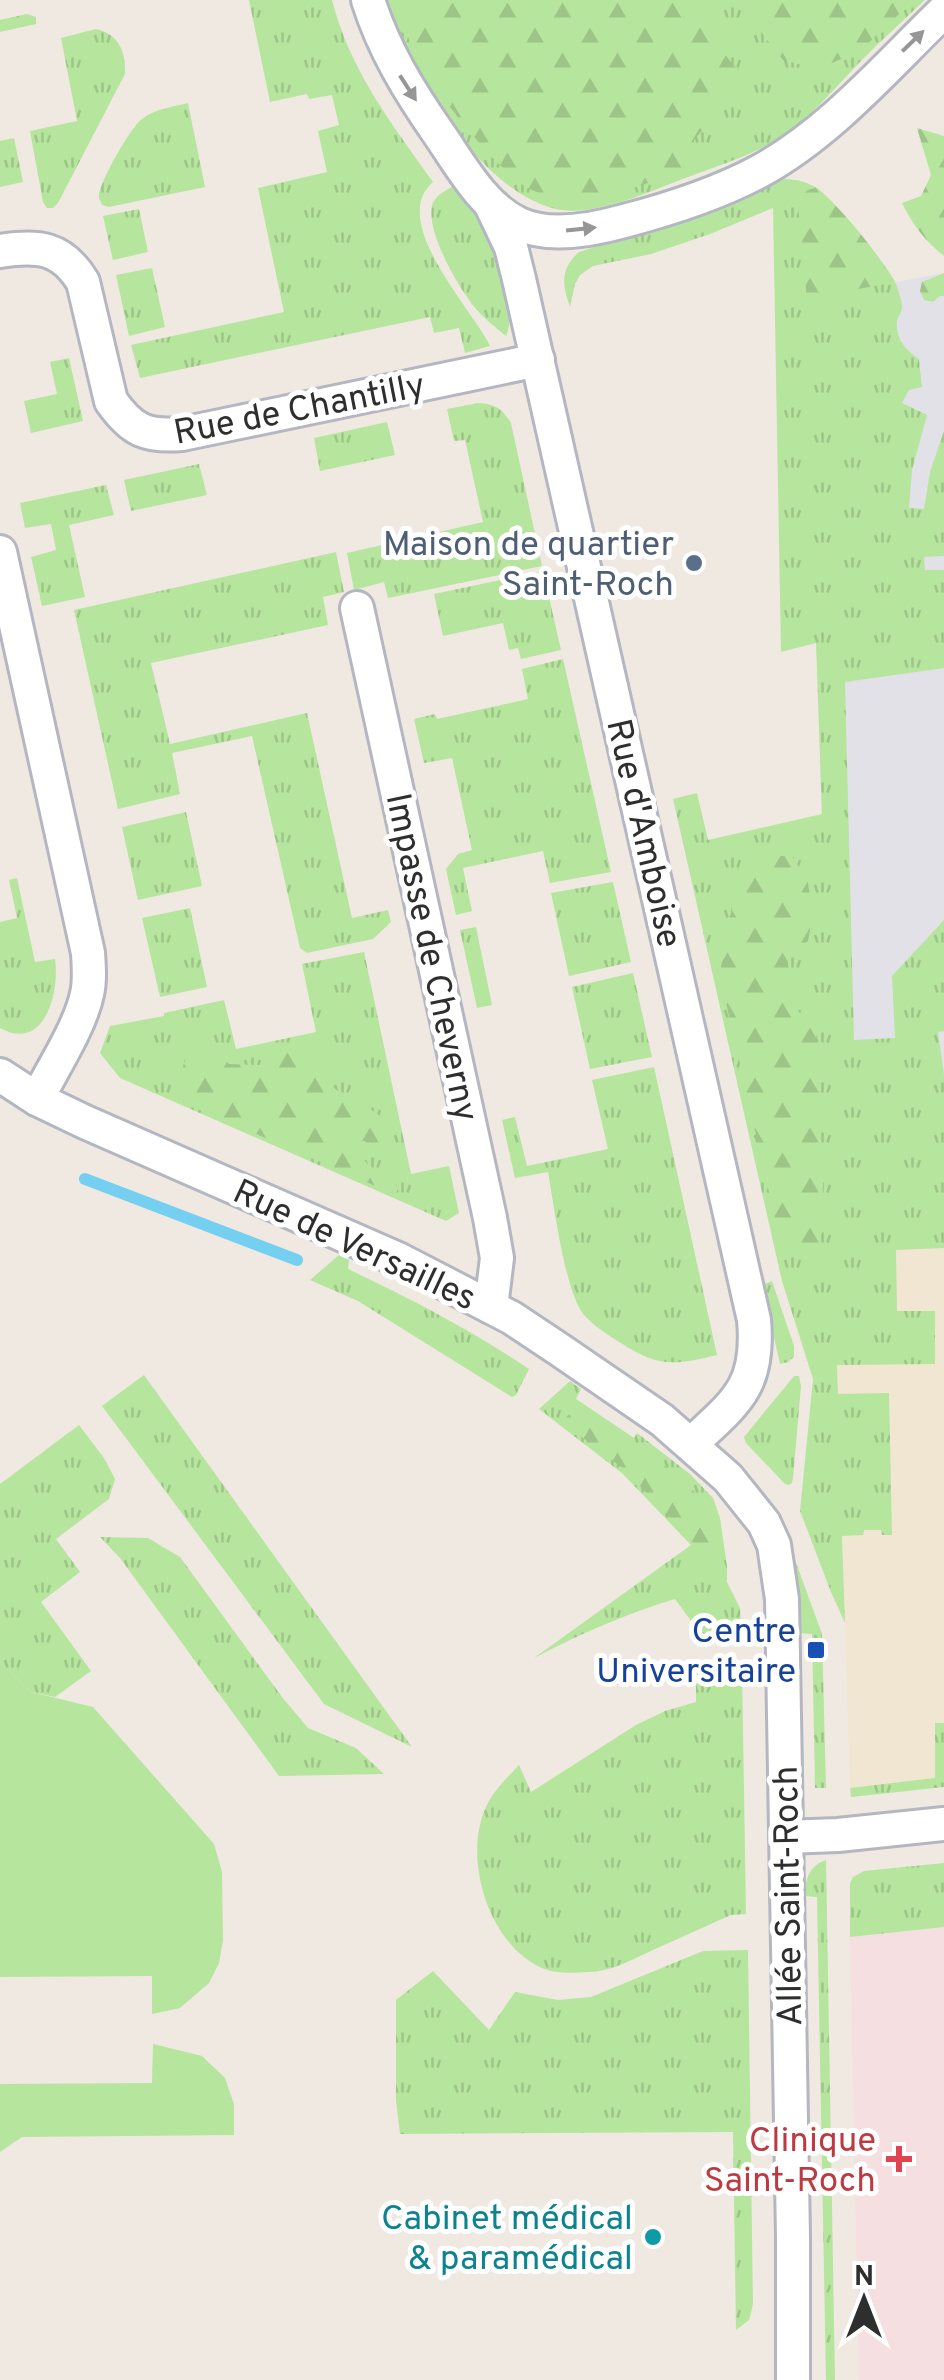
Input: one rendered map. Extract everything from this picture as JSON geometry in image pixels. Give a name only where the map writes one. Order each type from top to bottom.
[{"type":"street","points":[[368,0],[388,55],[404,83],[491,205],[536,231],[589,228],[650,214],[758,172],[819,131],[944,11]]},
{"type":"street","name":"Rue d'Amboise","points":[[491,205],[511,247],[538,360],[754,1320],[756,1360],[750,1377],[742,1392],[691,1444]]},
{"type":"street","name":"Rue de Chantilly","points":[[0,251],[43,249],[74,268],[83,282],[111,401],[122,418],[139,431],[160,436],[538,360]]},
{"type":"street","points":[[0,552],[90,972],[83,1009],[37,1099]]},
{"type":"street","name":"Impasse de Cheverny","points":[[356,608],[490,1218],[497,1258],[491,1307]]},
{"type":"street","name":"Rue de Versailles","points":[[0,1075],[37,1099],[400,1260],[491,1307],[560,1350],[691,1444]]},
{"type":"street","name":"Allée Saint-Roch","points":[[691,1444],[728,1478],[764,1522],[780,1570],[793,2380]]},
{"type":"street","points":[[786,1837],[944,1824]]},
{"type":"shaded area","points":[[944,273],[944,1215],[833,1218],[807,299]]},
{"type":"shaded area","points":[[944,1215],[944,1778],[850,1788],[833,1218]]},
{"type":"shaded area","name":"Clinique Saint-Roch","points":[[944,1927],[944,2380],[859,2380],[850,1937]]},
{"type":"green space","points":[[249,0],[332,0],[361,73],[433,182],[422,199],[420,219],[427,242],[438,266],[490,346],[465,353],[459,328],[434,333],[430,317],[140,378],[131,345],[284,312],[258,188],[327,172],[318,131],[339,125],[332,95],[309,99],[307,94],[270,102]]},
{"type":"green space","points":[[387,0],[925,0],[813,111],[771,143],[623,201],[568,211],[530,199],[509,186],[470,149],[411,64]]},
{"type":"green space","points":[[713,0],[716,38],[737,69],[735,78],[714,116],[694,140],[694,167],[608,195],[559,199],[523,185],[510,174],[434,85],[409,40],[406,24],[412,2]]},
{"type":"green space","points":[[746,0],[914,0],[861,50],[832,63],[806,66],[783,60],[764,36]]},
{"type":"green space","points":[[27,14],[36,17],[36,24],[0,32],[0,20]]},
{"type":"green space","points":[[96,29],[120,45],[125,74],[58,203],[47,208],[30,131],[77,121],[61,38]]},
{"type":"green space","points":[[188,103],[205,187],[109,207],[102,205],[99,197],[104,180],[137,124],[152,113]]},
{"type":"green space","points":[[917,128],[944,136],[944,256],[920,232],[902,203],[921,196],[931,175]]},
{"type":"green space","points":[[14,138],[23,182],[0,187],[0,141]]},
{"type":"green space","points":[[781,179],[805,182],[825,195],[872,249],[896,284],[902,307],[898,333],[906,348],[919,359],[922,387],[909,390],[902,403],[927,415],[912,470],[909,508],[924,509],[930,472],[944,431],[944,556],[924,557],[925,570],[944,570],[944,668],[845,682],[854,1040],[895,1038],[892,976],[944,920],[944,1031],[938,1032],[944,1075],[944,1248],[896,1250],[897,1311],[935,1311],[935,1364],[837,1365],[838,1394],[889,1393],[892,1535],[864,1530],[863,1535],[842,1536],[845,1623],[800,1511],[813,1379],[782,1281],[673,799],[697,793],[708,840],[822,814],[816,643],[781,652],[773,208],[651,254],[593,266],[580,275],[570,307],[564,284],[568,265],[579,252],[724,206]]},
{"type":"green space","points":[[455,185],[479,221],[496,260],[509,312],[506,336],[469,300],[439,245],[431,217],[433,202]]},
{"type":"green space","points":[[817,188],[859,232],[895,282],[807,299],[798,206],[805,193]]},
{"type":"green space","points":[[139,209],[148,252],[113,260],[103,216]]},
{"type":"green space","points":[[152,268],[165,327],[129,336],[116,275]]},
{"type":"green space","points":[[944,273],[944,296],[933,302],[924,300],[922,282]]},
{"type":"green space","points":[[69,358],[83,421],[31,433],[24,401],[57,394],[50,362]]},
{"type":"green space","points":[[478,403],[498,408],[511,423],[542,566],[388,598],[384,582],[354,590],[347,553],[483,522],[465,440],[454,441],[447,409]]},
{"type":"green space","points":[[387,422],[395,455],[320,471],[314,438]]},
{"type":"green space","points":[[199,464],[207,495],[131,511],[124,480]]},
{"type":"green space","points":[[106,485],[114,515],[69,525],[85,597],[42,606],[31,557],[56,550],[51,524],[25,528],[20,503]]},
{"type":"green space","points":[[336,552],[344,592],[323,597],[328,625],[151,663],[170,744],[307,713],[352,918],[388,910],[391,922],[373,939],[307,953],[300,948],[252,736],[172,753],[180,794],[118,809],[74,610]]},
{"type":"green space","points":[[543,571],[561,650],[521,659],[518,648],[509,650],[503,623],[443,636],[434,594]]},
{"type":"green space","points":[[563,659],[611,872],[550,883],[543,851],[463,868],[472,911],[456,915],[446,869],[458,854],[472,850],[452,758],[424,763],[414,719],[435,714],[437,719],[528,699],[522,669]]},
{"type":"green space","points":[[186,812],[202,886],[138,900],[122,827]]},
{"type":"green space","points":[[772,855],[792,857],[807,878],[813,913],[808,941],[793,954],[781,975],[782,991],[816,1033],[823,1182],[822,1232],[814,1254],[795,1249],[779,1236],[720,976],[725,935],[739,882]]},
{"type":"green space","points":[[17,878],[35,962],[55,959],[56,972],[46,1015],[38,1026],[15,1034],[0,1028],[0,922],[17,918],[9,880]]},
{"type":"green space","points":[[613,882],[631,962],[569,976],[551,893]]},
{"type":"green space","points":[[190,908],[207,987],[160,997],[142,918]]},
{"type":"green space","points":[[476,927],[492,1005],[477,1008],[460,930]]},
{"type":"green space","points":[[364,952],[411,1174],[449,1166],[459,1213],[446,1221],[120,1078],[100,1053],[110,1026],[224,1000],[236,1049],[316,1032],[302,964]]},
{"type":"green space","points":[[633,973],[652,1057],[590,1069],[572,987]]},
{"type":"green space","points":[[307,1044],[334,1050],[337,1060],[327,1071],[325,1082],[388,1124],[391,1148],[373,1150],[360,1141],[361,1151],[368,1165],[398,1188],[396,1195],[192,1106],[181,1092],[183,1065],[191,1050],[211,1048],[229,1064],[259,1065]]},
{"type":"green space","points":[[654,1067],[717,1355],[690,1361],[646,1357],[584,1315],[571,1288],[548,1172],[515,1178],[502,1120],[515,1117],[527,1166],[608,1149],[592,1080]]},
{"type":"green space","points":[[339,1255],[349,1260],[348,1269],[440,1316],[529,1369],[516,1395],[512,1397],[358,1301],[310,1280]]},
{"type":"green space","points":[[772,1281],[794,1346],[794,1357],[780,1364],[762,1285]]},
{"type":"green space","points":[[144,1375],[412,1747],[324,1704],[102,1406]]},
{"type":"green space","points":[[794,1376],[799,1376],[801,1386],[793,1478],[789,1485],[744,1437]]},
{"type":"green space","points":[[570,1381],[581,1389],[576,1399],[634,1438],[637,1433],[690,1474],[713,1498],[720,1518],[727,1582],[740,1608],[742,1642],[706,1641],[675,1599],[603,1625],[534,1658],[691,1545],[623,1474],[539,1409]]},
{"type":"green space","points":[[578,1405],[617,1437],[641,1446],[703,1499],[714,1539],[711,1550],[702,1553],[625,1470],[562,1422]]},
{"type":"green space","points":[[79,1425],[115,1479],[109,1499],[56,1539],[80,1572],[41,1602],[91,1671],[55,1697],[31,1692],[0,1663],[0,1484]]},
{"type":"green space","points":[[100,1537],[148,1538],[180,1557],[308,1728],[356,1748],[384,1774],[279,1776],[120,1558]]},
{"type":"green space","points":[[790,1546],[822,1634],[826,1788],[815,1788],[812,1634],[799,1633]]},
{"type":"green space","points":[[0,1663],[31,1692],[93,1707],[214,1844],[222,1872],[223,1941],[219,1963],[209,1983],[180,2008],[152,2014],[152,1976],[0,1977]]},
{"type":"green space","points":[[696,1668],[742,1668],[746,1914],[731,1915],[605,1970],[565,1973],[542,1968],[506,1939],[484,1895],[477,1845],[489,1801],[519,1765],[531,1792],[636,1725],[696,1702]]},
{"type":"green space","points":[[935,1723],[944,1723],[944,1787],[851,1797],[850,1788],[935,1778]]},
{"type":"green space","points":[[826,1860],[835,2380],[826,2380],[817,1897],[805,1896],[809,1874]]},
{"type":"green space","points":[[944,1863],[944,1927],[850,1937],[853,1877],[864,1871]]},
{"type":"green space","points":[[748,1950],[753,2305],[749,2320],[736,2330],[733,2132],[400,2134],[396,2101],[396,2000],[433,1971],[489,2030],[515,1992],[558,2000],[591,1997],[703,1951]]},
{"type":"green space","points":[[153,2044],[202,2056],[225,2078],[234,2104],[234,2135],[22,2137],[0,2152],[0,2084],[152,2083]]},
{"type":"waterway","points":[[85,1179],[297,1260]]},
{"type":"place","name":"Maison de quartier Saint-Roch","points":[[694,563]]},
{"type":"place","name":"Centre Universitaire","points":[[816,1650]]},
{"type":"place","name":"Clinique Saint-Roch","points":[[899,2159]]},
{"type":"place","name":"Cabinet médical & paramédical","points":[[653,2237]]}]
